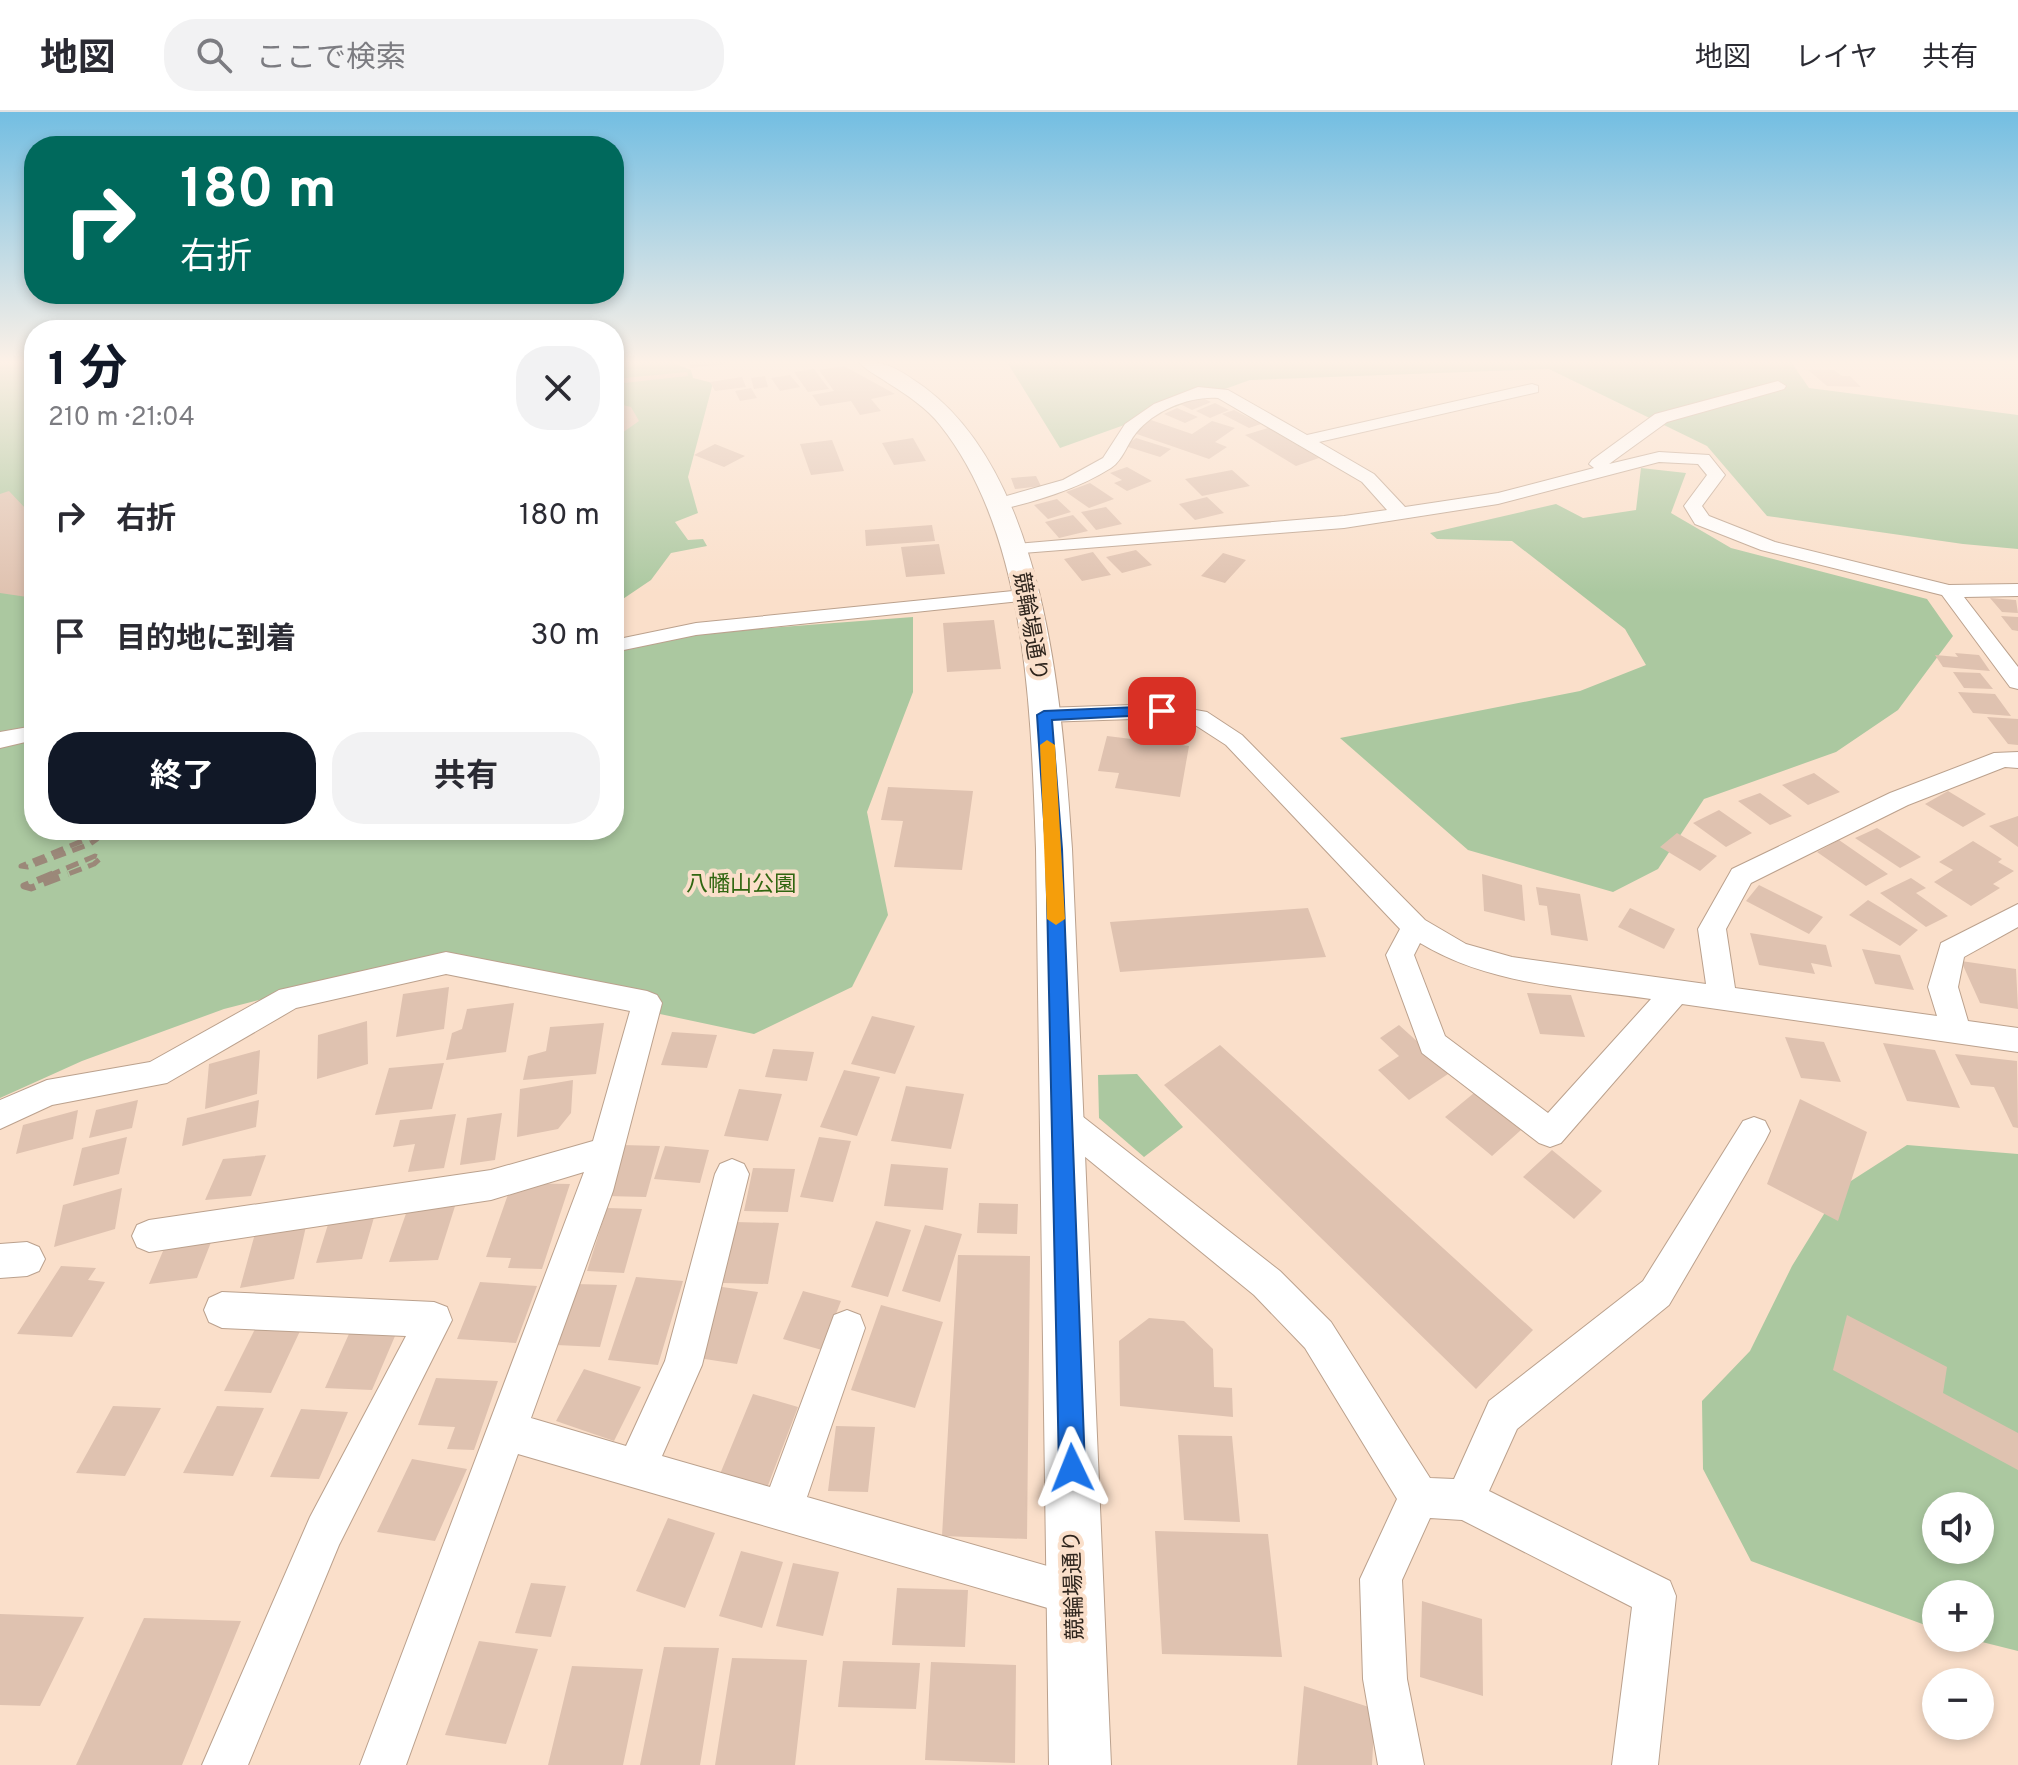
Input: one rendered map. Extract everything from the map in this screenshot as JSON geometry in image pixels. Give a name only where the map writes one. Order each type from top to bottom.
[{"type":"street","name":"競輪場通り","points":[[960,439],[976,463],[1015,550],[1032,631],[1044,715],[1054,849],[1080,1765]]},
{"type":"street","points":[[996,505],[1069,484],[1109,462],[1124,439]]},
{"type":"street","points":[[1300,439],[1368,478],[1400,513]]},
{"type":"street","points":[[1303,441],[1311,439]]},
{"type":"street","points":[[1581,476],[1632,439]]},
{"type":"street","points":[[1015,550],[1344,522],[1498,498],[1659,457],[1703,459],[1716,475],[1693,506],[1702,520],[1768,546],[1949,591],[2018,590]]},
{"type":"street","points":[[1949,591],[2018,682]]},
{"type":"street","points":[[624,644],[696,629],[1023,596]]},
{"type":"street","points":[[1044,715],[1162,711],[1199,717],[1234,740],[1415,927],[1457,952],[1512,968],[2018,1040]]},
{"type":"street","points":[[0,740],[24,735]]},
{"type":"street","points":[[1722,997],[1712,929],[1741,876],[1899,799],[2003,759],[2018,760]]},
{"type":"street","points":[[1956,1031],[1943,987],[1951,951],[2018,914]]},
{"type":"street","points":[[1415,927],[1400,955],[1433,1044],[1550,1133],[1676,991]]},
{"type":"street","points":[[0,1115],[47,1093],[156,1074],[289,998],[446,963],[647,1003],[596,1191],[383,1765]]},
{"type":"street","points":[[1062,1119],[1267,1283],[1318,1335],[1419,1497]]},
{"type":"street","points":[[1465,1500],[1503,1415],[1656,1293],[1754,1131]]},
{"type":"street","points":[[149,1236],[491,1185],[608,1151]]},
{"type":"street","points":[[636,1468],[683,1365],[732,1174]]},
{"type":"street","points":[[222,1310],[434,1320],[324,1531],[225,1765]]},
{"type":"street","points":[[782,1510],[847,1328]]},
{"type":"street","points":[[507,1431],[1075,1595]]},
{"type":"street","points":[[1419,1497],[1465,1500],[1655,1596],[1635,1765]]},
{"type":"street","points":[[1401,1765],[1385,1679],[1381,1579],[1419,1497]]},
{"type":"green space","name":"八幡山公園","points":[[0,439],[24,439],[24,840],[624,840],[624,648],[689,634],[913,617],[913,692],[867,812],[888,915],[852,987],[754,1034],[505,981],[423,957],[224,1009],[82,1061],[0,1098]]},
{"type":"green space","points":[[624,439],[698,439],[688,477],[698,513],[675,522],[688,540],[703,539],[707,546],[671,553],[651,580],[624,598]]},
{"type":"green space","points":[[1055,439],[1085,439],[1060,448]]},
{"type":"green space","points":[[1693,439],[2018,439],[2018,549],[1767,516],[1707,446]]},
{"type":"green space","points":[[1641,468],[1686,473],[1671,513],[1731,548],[1927,599],[1953,636],[1898,710],[1836,752],[1704,799],[1658,869],[1613,892],[1468,850],[1340,738],[1580,691],[1646,665],[1625,629],[1512,541],[1437,539],[1430,533],[1556,504],[1583,518],[1636,510]]},
{"type":"green space","points":[[1137,1074],[1183,1127],[1144,1157],[1099,1118],[1098,1075]]},
{"type":"green space","points":[[1907,1145],[2018,1154],[2018,1651],[1994,1645],[1994,1580],[1922,1580],[1922,1624],[1751,1561],[1703,1469],[1702,1401],[1750,1351],[1792,1266],[1840,1188]]},
{"type":"building","points":[[914,439],[926,461],[894,465],[882,443]]},
{"type":"building","points":[[1140,439],[1171,449],[1160,457],[1125,446]]},
{"type":"building","points":[[1152,439],[1219,439],[1215,442],[1227,447],[1209,459]]},
{"type":"building","points":[[1252,439],[1287,439],[1319,458],[1296,466]]},
{"type":"building","points":[[832,440],[844,471],[811,475],[800,444]]},
{"type":"building","points":[[715,444],[745,456],[724,467],[694,455]]},
{"type":"building","points":[[1127,467],[1152,481],[1127,491],[1114,483],[1122,480],[1110,473]]},
{"type":"building","points":[[1232,470],[1250,486],[1202,496],[1185,479]]},
{"type":"building","points":[[1036,476],[1041,486],[1015,489],[1011,478]]},
{"type":"building","points":[[1090,483],[1114,499],[1089,508],[1066,492]]},
{"type":"building","points":[[9,491],[24,507],[24,597],[0,593],[0,494]]},
{"type":"building","points":[[1207,497],[1224,513],[1195,520],[1179,504]]},
{"type":"building","points":[[1057,499],[1071,512],[1048,519],[1034,505]]},
{"type":"building","points":[[1106,507],[1122,524],[1096,530],[1081,512]]},
{"type":"building","points":[[1073,515],[1088,531],[1059,538],[1045,522]]},
{"type":"building","points":[[932,525],[935,541],[866,546],[865,530]]},
{"type":"building","points":[[939,544],[945,574],[906,577],[901,547]]},
{"type":"building","points":[[1136,550],[1152,565],[1122,573],[1106,557]]},
{"type":"building","points":[[1093,552],[1111,575],[1082,581],[1064,559]]},
{"type":"building","points":[[1223,553],[1246,560],[1225,583],[1201,576]]},
{"type":"building","points":[[1990,598],[2016,600],[2018,613],[2002,612]]},
{"type":"building","points":[[2001,616],[2018,617],[2018,631],[2012,630]]},
{"type":"building","points":[[994,620],[1001,669],[947,672],[943,623]]},
{"type":"building","points":[[1955,653],[1979,655],[1990,671],[1943,667],[1935,655],[1958,657]]},
{"type":"building","points":[[1953,672],[1980,673],[1993,689],[1964,688]]},
{"type":"building","points":[[1958,692],[1995,694],[2011,716],[1973,713]]},
{"type":"building","points":[[1987,717],[2018,719],[2018,745],[2008,744]]},
{"type":"building","points":[[1107,736],[1189,746],[1180,797],[1115,788],[1119,773],[1098,771]]},
{"type":"building","points":[[1814,773],[1840,792],[1808,805],[1782,785]]},
{"type":"building","points":[[888,787],[973,791],[962,870],[894,867],[903,821],[881,820]]},
{"type":"building","points":[[1948,791],[1986,814],[1963,827],[1925,804]]},
{"type":"building","points":[[1760,793],[1792,816],[1770,825],[1738,801]]},
{"type":"building","points":[[1719,810],[1752,833],[1726,847],[1693,823]]},
{"type":"building","points":[[2018,816],[2018,847],[1989,826]]},
{"type":"building","points":[[1877,828],[1921,857],[1900,868],[1855,838]]},
{"type":"building","points":[[1677,833],[1717,856],[1700,871],[1660,847]]},
{"type":"building","points":[[1839,840],[1888,874],[1866,886],[1817,852]]},
{"type":"building","points":[[1973,841],[2002,859],[1998,862],[2014,871],[1993,884],[2000,888],[1971,906],[1934,882],[1953,870],[1939,862]]},
{"type":"building","points":[[1482,874],[1522,885],[1525,921],[1484,911]]},
{"type":"building","points":[[1911,878],[1926,888],[1916,893],[1948,916],[1926,927],[1880,893]]},
{"type":"building","points":[[1759,885],[1823,917],[1809,934],[1746,901]]},
{"type":"building","points":[[1536,887],[1580,894],[1588,941],[1551,935],[1547,906],[1539,905]]},
{"type":"building","points":[[1868,900],[1918,930],[1900,946],[1849,915]]},
{"type":"building","points":[[1308,908],[1326,957],[1120,972],[1110,922]]},
{"type":"building","points":[[1630,908],[1675,929],[1664,949],[1618,927]]},
{"type":"building","points":[[1750,933],[1826,945],[1832,967],[1811,963],[1815,974],[1759,965]]},
{"type":"building","points":[[1862,949],[1900,955],[1914,990],[1875,984]]},
{"type":"building","points":[[1961,961],[2016,969],[2018,1009],[1980,1003]]},
{"type":"building","points":[[449,987],[444,1029],[396,1037],[403,994]]},
{"type":"building","points":[[1527,993],[1571,995],[1585,1037],[1540,1034]]},
{"type":"building","points":[[514,1003],[506,1052],[446,1060],[452,1033],[462,1029],[467,1009]]},
{"type":"building","points":[[872,1016],[915,1026],[895,1074],[851,1064]]},
{"type":"building","points":[[367,1021],[368,1064],[317,1079],[318,1035]]},
{"type":"building","points":[[604,1023],[596,1074],[523,1080],[528,1056],[546,1051],[550,1027]]},
{"type":"building","points":[[1399,1025],[1451,1072],[1409,1100],[1378,1070],[1399,1056],[1380,1038]]},
{"type":"building","points":[[672,1032],[717,1035],[707,1068],[661,1065]]},
{"type":"building","points":[[1785,1037],[1824,1042],[1841,1082],[1801,1078]]},
{"type":"building","points":[[1883,1043],[1935,1050],[1960,1108],[1907,1101]]},
{"type":"building","points":[[1220,1045],[1533,1330],[1476,1389],[1164,1085]]},
{"type":"building","points":[[773,1049],[814,1052],[807,1081],[765,1077]]},
{"type":"building","points":[[260,1050],[257,1094],[205,1109],[209,1064]]},
{"type":"building","points":[[1955,1054],[2017,1061],[2018,1128],[2013,1127],[1994,1087],[1971,1085]]},
{"type":"building","points":[[444,1063],[432,1109],[375,1115],[389,1068]]},
{"type":"building","points":[[844,1070],[880,1077],[857,1136],[820,1127]]},
{"type":"building","points":[[573,1080],[571,1113],[558,1129],[517,1137],[520,1089]]},
{"type":"building","points":[[906,1086],[964,1094],[951,1149],[891,1141]]},
{"type":"building","points":[[739,1089],[782,1094],[768,1141],[724,1136]]},
{"type":"building","points":[[1474,1093],[1521,1130],[1492,1156],[1445,1117]]},
{"type":"building","points":[[1800,1099],[1867,1132],[1838,1221],[1767,1184]]},
{"type":"building","points":[[138,1100],[132,1128],[89,1138],[96,1110]]},
{"type":"building","points":[[259,1100],[256,1127],[182,1146],[187,1118]]},
{"type":"building","points":[[78,1110],[73,1139],[16,1154],[23,1125]]},
{"type":"building","points":[[502,1113],[495,1160],[460,1165],[467,1118]]},
{"type":"building","points":[[456,1114],[444,1168],[408,1172],[415,1144],[393,1147],[400,1120]]},
{"type":"building","points":[[127,1137],[119,1174],[73,1186],[82,1148]]},
{"type":"building","points":[[819,1137],[851,1141],[833,1202],[800,1197]]},
{"type":"building","points":[[622,1145],[660,1146],[646,1197],[606,1196]]},
{"type":"building","points":[[665,1146],[709,1150],[700,1183],[654,1179]]},
{"type":"building","points":[[1552,1150],[1602,1191],[1574,1219],[1523,1177]]},
{"type":"building","points":[[266,1155],[251,1196],[205,1200],[223,1159]]},
{"type":"building","points":[[891,1164],[948,1168],[943,1210],[884,1206]]},
{"type":"building","points":[[753,1168],[795,1169],[788,1212],[744,1211]]},
{"type":"building","points":[[512,1183],[570,1184],[542,1269],[508,1268],[511,1258],[486,1257]]},
{"type":"building","points":[[122,1188],[115,1229],[54,1247],[63,1205]]},
{"type":"building","points":[[456,1203],[438,1260],[389,1262],[409,1205]]},
{"type":"building","points":[[979,1203],[1018,1204],[1017,1234],[977,1233]]},
{"type":"building","points":[[607,1208],[642,1209],[624,1273],[587,1271]]},
{"type":"building","points":[[375,1214],[362,1259],[316,1263],[330,1218]]},
{"type":"building","points":[[876,1221],[911,1230],[888,1297],[851,1287]]},
{"type":"building","points":[[307,1222],[294,1279],[240,1288],[256,1230]]},
{"type":"building","points":[[735,1222],[779,1223],[768,1284],[723,1283]]},
{"type":"building","points":[[925,1225],[962,1234],[940,1302],[902,1291]]},
{"type":"building","points":[[215,1232],[197,1278],[149,1284],[169,1237]]},
{"type":"building","points":[[958,1255],[1030,1256],[1027,1539],[942,1536]]},
{"type":"building","points":[[61,1266],[96,1268],[88,1280],[105,1282],[72,1337],[17,1334]]},
{"type":"building","points":[[636,1277],[683,1281],[658,1365],[608,1360]]},
{"type":"building","points":[[480,1282],[537,1286],[516,1343],[457,1339]]},
{"type":"building","points":[[574,1284],[617,1285],[600,1347],[556,1345]]},
{"type":"building","points":[[715,1286],[758,1292],[737,1364],[692,1357]]},
{"type":"building","points":[[803,1291],[841,1301],[822,1350],[783,1339]]},
{"type":"building","points":[[881,1305],[943,1322],[915,1408],[851,1390]]},
{"type":"building","points":[[1847,1315],[1947,1367],[1943,1393],[2018,1433],[2018,1470],[1833,1370]]},
{"type":"building","points":[[1149,1318],[1184,1321],[1213,1349],[1214,1387],[1232,1388],[1233,1417],[1120,1406],[1119,1341]]},
{"type":"building","points":[[352,1327],[398,1329],[372,1390],[325,1388]]},
{"type":"building","points":[[255,1329],[300,1331],[271,1393],[224,1391]]},
{"type":"building","points":[[584,1369],[641,1387],[614,1441],[556,1421]]},
{"type":"building","points":[[436,1378],[498,1381],[474,1450],[447,1449],[455,1427],[418,1425]]},
{"type":"building","points":[[753,1394],[798,1407],[767,1488],[720,1474]]},
{"type":"building","points":[[113,1406],[161,1408],[125,1476],[76,1473]]},
{"type":"building","points":[[217,1406],[264,1408],[233,1476],[183,1473]]},
{"type":"building","points":[[301,1409],[348,1412],[319,1479],[270,1477]]},
{"type":"building","points":[[836,1426],[875,1427],[868,1492],[828,1491]]},
{"type":"building","points":[[1178,1435],[1232,1436],[1240,1522],[1184,1520]]},
{"type":"building","points":[[412,1459],[467,1469],[435,1541],[377,1532]]},
{"type":"building","points":[[668,1518],[715,1533],[685,1608],[636,1591]]},
{"type":"building","points":[[1155,1531],[1268,1534],[1282,1657],[1162,1654]]},
{"type":"building","points":[[741,1551],[783,1562],[762,1628],[719,1616]]},
{"type":"building","points":[[793,1563],[839,1572],[823,1636],[776,1626]]},
{"type":"building","points":[[531,1583],[566,1586],[551,1637],[515,1633]]},
{"type":"building","points":[[897,1588],[968,1590],[965,1647],[892,1645]]},
{"type":"building","points":[[1422,1601],[1482,1619],[1483,1696],[1420,1677]]},
{"type":"building","points":[[0,1614],[84,1617],[40,1706],[0,1705]]},
{"type":"building","points":[[144,1618],[241,1621],[182,1765],[76,1765]]},
{"type":"building","points":[[479,1641],[538,1649],[506,1744],[445,1735]]},
{"type":"building","points":[[664,1647],[719,1648],[700,1765],[640,1765]]},
{"type":"building","points":[[732,1658],[807,1660],[795,1765],[715,1765]]},
{"type":"building","points":[[843,1661],[920,1663],[916,1709],[838,1707]]},
{"type":"building","points":[[931,1662],[1016,1665],[1015,1763],[925,1760]]},
{"type":"building","points":[[572,1666],[643,1669],[623,1765],[548,1765]]},
{"type":"building","points":[[1304,1686],[1375,1709],[1372,1765],[1297,1765]]},
{"type":"railway","points":[[85,840],[21,866],[28,867],[96,840]]},
{"type":"railway","points":[[48,876],[95,856],[101,858],[94,864],[63,876]]},
{"type":"railway","points":[[53,874],[24,886],[31,888],[68,874]]},
{"type":"slow traffic","points":[[1047,745],[1056,919]]},
{"type":"route","points":[[1072,1468],[1054,849],[1044,715],[1162,711]]}]
